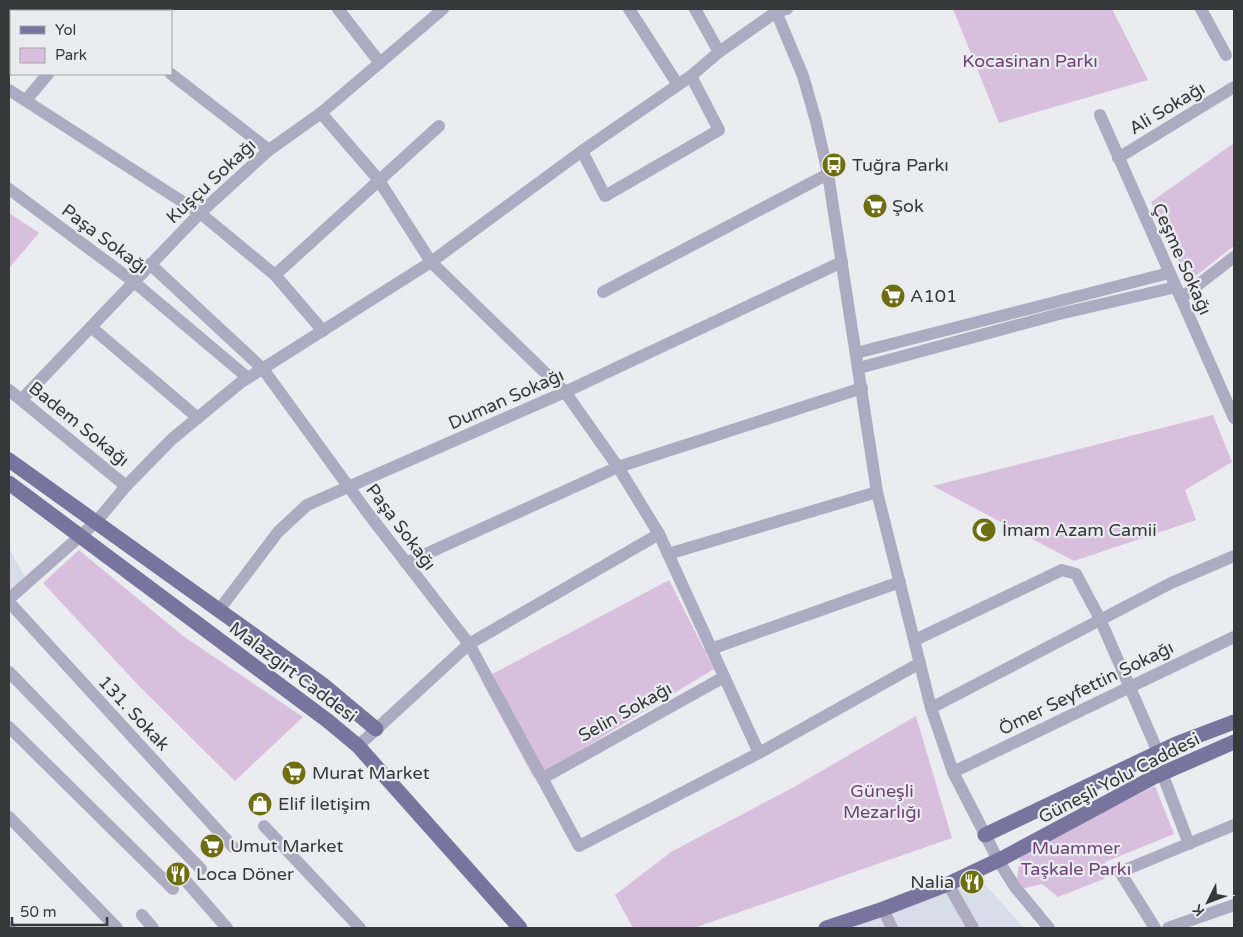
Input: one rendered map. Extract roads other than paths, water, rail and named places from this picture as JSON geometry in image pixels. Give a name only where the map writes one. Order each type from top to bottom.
[{"type":"main road","name":"Malazgirt Caddesi","points":[[9,460],[322,684],[376,729]]},
{"type":"main road","name":"Malazgirt Caddesi","points":[[9,483],[328,721],[358,746],[520,928]]},
{"type":"main road","name":"Güneşli Yolu Caddesi","points":[[986,835],[1158,752],[1234,722]]},
{"type":"main road","name":"Güneşli Yolu Caddesi","points":[[829,928],[883,910],[948,884],[998,860],[1162,773],[1234,742]]},
{"type":"street","points":[[338,9],[380,64]]},
{"type":"street","name":"Kuşçu Sokağı","points":[[22,399],[200,213],[269,150],[321,113],[443,9]]},
{"type":"street","points":[[629,9],[678,85]]},
{"type":"street","points":[[695,9],[719,52]]},
{"type":"street","points":[[1201,9],[1226,55]]},
{"type":"street","points":[[9,601],[82,536],[126,486],[172,439],[248,378],[431,262],[582,152],[691,76],[719,52],[779,10],[803,76],[828,174],[877,492],[931,708],[953,772],[998,860],[1015,887],[1049,928]]},
{"type":"street","points":[[26,100],[47,75]]},
{"type":"street","points":[[172,75],[269,150]]},
{"type":"street","points":[[582,152],[605,196],[719,130],[691,76]]},
{"type":"street","name":"Ali Sokağı","points":[[1118,158],[1234,87]]},
{"type":"street","points":[[9,90],[200,213],[275,275],[323,330]]},
{"type":"street","points":[[321,113],[378,179],[431,262],[565,392],[618,467],[659,534],[759,753],[920,663]]},
{"type":"street","name":"Çeşme Sokağı","points":[[1100,115],[1234,418]]},
{"type":"street","points":[[275,275],[378,179],[439,126]]},
{"type":"street","points":[[603,292],[828,174]]},
{"type":"street","name":"Paşa Sokağı","points":[[9,189],[134,282],[248,378]]},
{"type":"street","points":[[859,368],[1059,314],[1178,293],[1234,257]]},
{"type":"street","name":"Duman Sokağı","points":[[219,610],[278,532],[307,506],[565,392],[842,262]]},
{"type":"street","name":"Paşa Sokağı","points":[[150,264],[263,369],[406,563],[469,644],[579,846],[759,753]]},
{"type":"street","points":[[856,353],[1169,273]]},
{"type":"street","points":[[91,326],[198,418]]},
{"type":"street","points":[[406,563],[618,467],[862,388]]},
{"type":"street","name":"Badem Sokağı","points":[[9,390],[126,486]]},
{"type":"street","points":[[668,554],[877,492]]},
{"type":"street","points":[[358,746],[469,644],[659,534]]},
{"type":"street","points":[[931,708],[1171,583],[1234,556]]},
{"type":"street","points":[[915,640],[1062,570],[1076,574],[1100,619],[1158,752]]},
{"type":"street","points":[[712,650],[900,582]]},
{"type":"street","name":"131. Sokak","points":[[9,601],[234,847]]},
{"type":"street","name":"Ömer Seyfettin Sokağı","points":[[953,772],[1234,637]]},
{"type":"street","points":[[9,672],[201,869]]},
{"type":"street","name":"Selin Sokağı","points":[[543,778],[724,677]]},
{"type":"street","points":[[9,727],[173,890]]},
{"type":"street","points":[[1162,773],[1189,844]]},
{"type":"street","points":[[9,817],[117,928]]},
{"type":"street","points":[[1155,928],[1120,872],[1234,825]]},
{"type":"street","points":[[264,826],[360,928]]},
{"type":"street","points":[[184,880],[227,928]]},
{"type":"street","points":[[948,884],[973,928]]},
{"type":"street","points":[[1168,928],[1234,905]]},
{"type":"street","points":[[883,910],[892,928]]},
{"type":"street","points":[[142,915],[154,928]]},
{"type":"place","name":"Tuğra Parkı","points":[[834,165]]},
{"type":"place","name":"Şok","points":[[875,206]]},
{"type":"place","name":"A101","points":[[893,296]]},
{"type":"place","name":"İmam Azam Camii","points":[[984,530]]},
{"type":"place","name":"Murat Market","points":[[294,773]]},
{"type":"place","name":"Elif İletişim","points":[[260,804]]},
{"type":"place","name":"Umut Market","points":[[212,846]]},
{"type":"place","name":"Loca Döner","points":[[178,874]]},
{"type":"place","name":"Nalia","points":[[972,882]]},
{"type":"park label","name":"Kocasinan Parkı","points":[[1030,61]]},
{"type":"park label","name":"Güneşli Mezarlığı","points":[[882,801]]},
{"type":"park label","name":"Muammer Taşkale Parkı","points":[[1076,858]]}]
